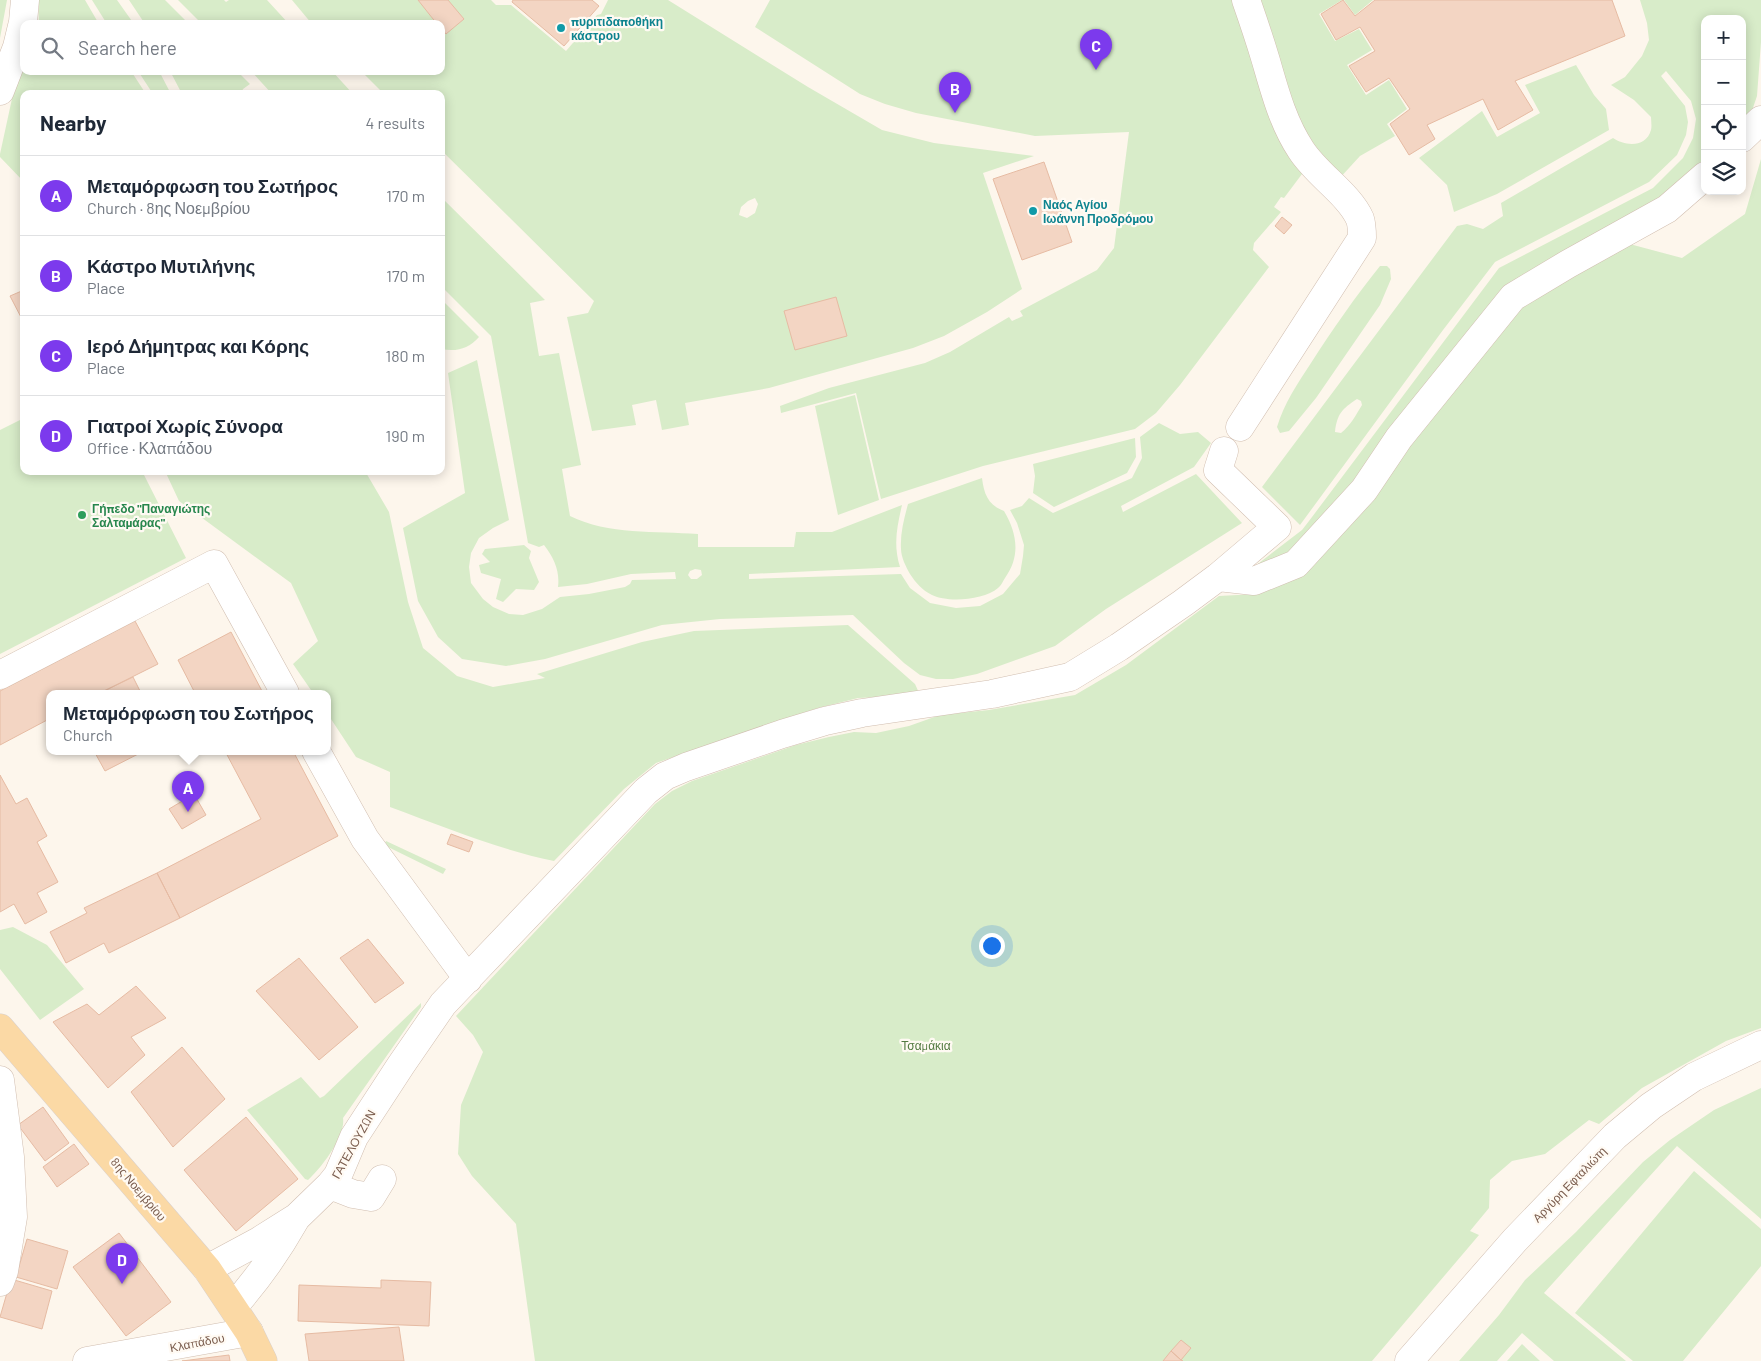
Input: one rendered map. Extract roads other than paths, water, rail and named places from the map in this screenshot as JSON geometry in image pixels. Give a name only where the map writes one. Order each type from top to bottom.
[{"type":"main road","name":"8ης Νοεμβρίου","points":[[0,1028],[207,1269],[249,1332],[263,1361]]},
{"type":"street","points":[[23,20],[25,0]]},
{"type":"street","points":[[1240,427],[1362,238],[1361,221],[1352,204],[1316,169],[1300,149],[1283,115],[1246,0]]},
{"type":"street","points":[[0,92],[20,34]]},
{"type":"street","points":[[1746,134],[1761,120]]},
{"type":"street","points":[[1218,577],[1254,581],[1296,564],[1364,490],[1399,438],[1513,297],[1666,209],[1701,179]]},
{"type":"street","name":"ΓΑΤΕΛΟΥΖΩΝ","points":[[207,1269],[259,1241],[296,1217],[330,1185],[338,1175],[354,1138],[443,1004],[595,842],[646,791],[665,776],[686,767],[825,721],[871,711],[992,694],[1070,677],[1119,647],[1218,577],[1277,527],[1218,470],[1224,451]]},
{"type":"street","points":[[0,675],[214,564],[282,690]]},
{"type":"street","points":[[318,755],[365,839],[468,979]]},
{"type":"street","name":"Αργύρη Εφταλιώτη","points":[[1409,1361],[1515,1240],[1615,1136],[1651,1106],[1694,1077],[1761,1045]]},
{"type":"street","points":[[0,1080],[10,1157],[13,1217],[4,1270],[0,1282]]},
{"type":"street","points":[[330,1185],[353,1194],[372,1197],[382,1179]]},
{"type":"street","name":"ΓΑΤΕΛΟΥΖΩΝ","points":[[233,1307],[248,1291],[280,1247],[296,1217]]},
{"type":"street","name":"Κλαπάδου","points":[[87,1361],[249,1332]]},
{"type":"place","name":"πυριτιδαποθήκη κάστρου","points":[[561,28]]},
{"type":"place","name":"Ιερό Δήμητρας και Κόρης","points":[[1096,70]]},
{"type":"place","name":"Κάστρο Μυτιλήνης","points":[[955,113]]},
{"type":"place","name":"Ναός Αγίου Ιωάννη Προδρόμου","points":[[1033,211]]},
{"type":"place","name":"Γήπεδο \"Παναγιώτης Σαλταμάρας\"","points":[[82,515]]},
{"type":"place","name":"Μεταμόρφωση του Σωτήρος","points":[[188,812]]},
{"type":"place","name":"Γιατροί Χωρίς Σύνορα","points":[[122,1284]]},
{"type":"park label","name":"Τσαμάκια","points":[[926,1045]]}]
